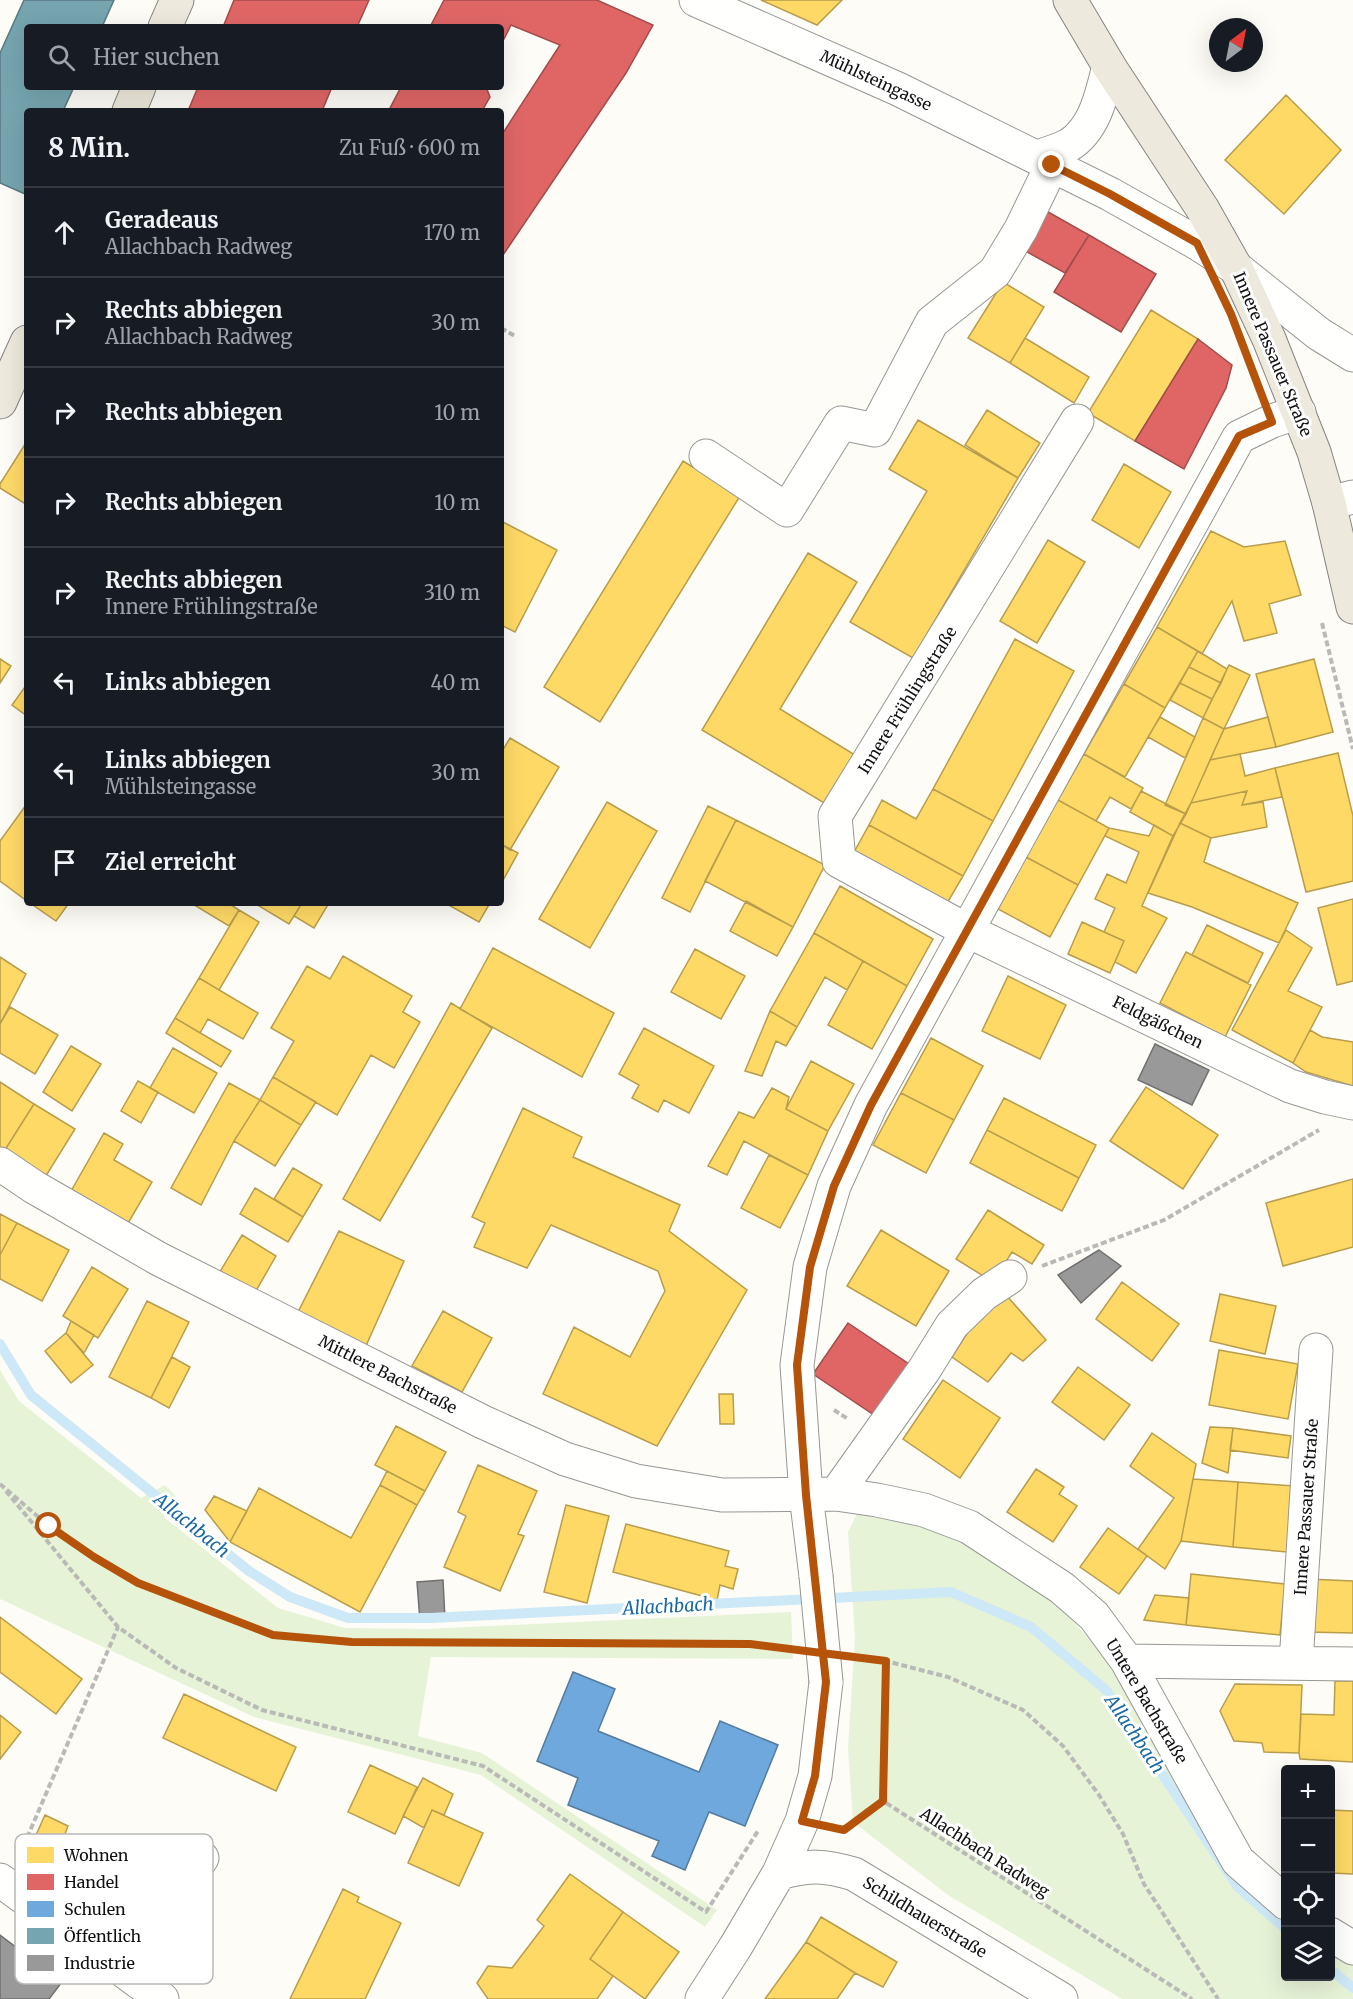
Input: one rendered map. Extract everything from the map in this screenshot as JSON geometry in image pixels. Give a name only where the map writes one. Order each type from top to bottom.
[{"type":"main road","points":[[166,24],[177,0]]},
{"type":"main road","name":"Innere Passauer Straße","points":[[1070,0],[1109,66],[1202,208],[1236,268],[1269,339],[1314,452],[1341,500],[1353,607]]},
{"type":"main road","points":[[130,108],[138,90]]},
{"type":"main road","points":[[0,402],[24,349]]},
{"type":"street","name":"Mühlsteingasse","points":[[696,0],[898,89],[1110,194],[1197,243],[1236,268],[1319,334],[1353,355]]},
{"type":"street","points":[[706,456],[787,510],[841,423],[875,430],[932,322],[995,273],[1021,230],[1045,161],[1069,145],[1085,130],[1101,101],[1109,66]]},
{"type":"street","points":[[702,1999],[779,1873],[802,1821],[815,1776],[826,1682],[816,1576],[821,1495],[797,1365],[810,1267],[834,1186],[871,1105],[1239,436],[1299,412]]},
{"type":"street","name":"Innere Frühlingstraße","points":[[968,931],[839,861],[835,816],[1077,421]]},
{"type":"street","name":"Feldgäßchen","points":[[968,931],[1290,1086],[1353,1103]]},
{"type":"street","name":"Mittlere Bachstraße","points":[[0,1164],[34,1187],[159,1259],[483,1422],[565,1459],[636,1481],[722,1495],[821,1495]]},
{"type":"street","points":[[821,1495],[924,1370],[952,1325],[984,1294],[1010,1277]]},
{"type":"street","name":"Innere Passauer Straße","points":[[1296,1663],[1316,1350]]},
{"type":"street","name":"Untere Bachstraße","points":[[821,1495],[878,1500],[924,1510],[969,1527],[1062,1588],[1094,1616],[1127,1661],[1238,1861],[1281,1899]]},
{"type":"street","points":[[1127,1661],[1353,1664]]},
{"type":"street","name":"Schildhauerstraße","points":[[779,1873],[805,1866],[821,1866],[854,1874],[1061,1999]]},
{"type":"street","points":[[1335,1937],[1353,1948]]},
{"type":"street","points":[[142,1984],[162,1999]]},
{"type":"path","points":[[504,330],[515,336]]},
{"type":"path","points":[[1320,615],[1353,749]]},
{"type":"path","points":[[1010,1277],[1164,1220],[1322,1128]]},
{"type":"path","points":[[0,1484],[118,1627],[176,1668],[262,1710],[483,1766],[706,1912],[759,1830]]},
{"type":"path","points":[[0,1484],[49,1526],[94,1557],[138,1583],[273,1635],[352,1642],[750,1644],[795,1650]]},
{"type":"path","points":[[25,1834],[118,1627]]},
{"type":"path","points":[[852,1657],[886,1661],[948,1677],[1023,1710],[1063,1746],[1099,1795],[1123,1834],[1144,1884],[1218,1999]]},
{"type":"path","points":[[802,1821],[844,1830],[883,1801],[886,1661]]},
{"type":"path","name":"Allachbach Radweg","points":[[883,1801],[1192,1999]]},
{"type":"path","points":[[3,1882],[15,1855]]},
{"type":"green space","points":[[0,1370],[19,1401],[141,1498],[165,1485],[176,1496],[165,1518],[278,1608],[345,1628],[426,1629],[791,1612],[793,1659],[431,1657],[418,1736],[482,1753],[717,1910],[705,1927],[481,1775],[254,1717],[0,1599]]},
{"type":"green space","points":[[857,1514],[950,1534],[1010,1570],[1062,1609],[1103,1654],[1206,1829],[1281,1914],[1281,1981],[1335,1981],[1335,1955],[1353,1964],[1353,1999],[1122,1999],[948,1895],[853,1822],[848,1748],[855,1638],[848,1532]]},
{"type":"building: Wohnen","points":[[761,0],[842,0],[817,25]]},
{"type":"building: Wohnen","points":[[1286,95],[1341,150],[1284,214],[1225,160]]},
{"type":"building: Wohnen","points":[[1003,282],[1044,307],[1010,363],[968,338]]},
{"type":"building: Wohnen","points":[[1151,310],[1198,339],[1135,441],[1088,413]]},
{"type":"building: Wohnen","points":[[1025,338],[1089,377],[1074,403],[1010,363]]},
{"type":"building: Wohnen","points":[[987,410],[1040,443],[1018,478],[965,445]]},
{"type":"building: Wohnen","points":[[918,420],[1018,478],[913,658],[850,622],[927,491],[889,469]]},
{"type":"building: Wohnen","points":[[24,446],[24,503],[0,488],[0,484]]},
{"type":"building: Wohnen","points":[[683,461],[740,496],[600,722],[544,687]]},
{"type":"building: Wohnen","points":[[1124,464],[1171,492],[1139,548],[1092,520]]},
{"type":"building: Wohnen","points":[[504,523],[557,550],[515,632],[504,626]]},
{"type":"building: Wohnen","points":[[1211,531],[1244,547],[1285,541],[1301,595],[1269,604],[1277,633],[1244,641],[1232,601],[1202,654],[1157,627]]},
{"type":"building: Wohnen","points":[[1048,540],[1085,562],[1037,643],[1000,621]]},
{"type":"building: Wohnen","points":[[808,553],[857,582],[780,709],[855,755],[826,804],[702,730]]},
{"type":"building: Wohnen","points":[[1157,627],[1198,651],[1165,708],[1124,684]]},
{"type":"building: Wohnen","points":[[1015,639],[1074,671],[993,821],[933,789]]},
{"type":"building: Wohnen","points":[[1198,651],[1227,669],[1221,683],[1189,667]]},
{"type":"building: Wohnen","points":[[0,659],[11,666],[0,683]]},
{"type":"building: Wohnen","points":[[1314,659],[1333,732],[1276,747],[1256,674]]},
{"type":"building: Wohnen","points":[[1229,665],[1250,675],[1224,729],[1203,718]]},
{"type":"building: Wohnen","points":[[1189,667],[1221,683],[1212,699],[1180,683]]},
{"type":"building: Wohnen","points":[[1180,683],[1212,699],[1203,718],[1170,700]]},
{"type":"building: Wohnen","points":[[1124,684],[1165,708],[1125,777],[1084,754]]},
{"type":"building: Wohnen","points":[[24,688],[24,714],[12,705]]},
{"type":"building: Wohnen","points":[[1160,717],[1195,737],[1185,758],[1148,737]]},
{"type":"building: Wohnen","points":[[1268,717],[1276,747],[1210,760],[1224,729]]},
{"type":"building: Wohnen","points":[[1203,718],[1224,729],[1186,814],[1165,805]]},
{"type":"building: Wohnen","points":[[510,738],[559,767],[510,850],[504,846],[504,748]]},
{"type":"building: Wohnen","points":[[1338,753],[1353,816],[1353,881],[1306,892],[1275,768]]},
{"type":"building: Wohnen","points":[[1084,754],[1143,788],[1131,809],[1110,797],[1096,821],[1058,800]]},
{"type":"building: Wohnen","points":[[1240,754],[1245,776],[1275,768],[1282,797],[1242,805],[1247,791],[1191,803],[1210,760]]},
{"type":"building: Wohnen","points":[[933,789],[993,821],[963,876],[869,825],[882,800],[916,819]]},
{"type":"building: Wohnen","points":[[1141,791],[1186,814],[1173,836],[1130,812]]},
{"type":"building: Wohnen","points":[[1247,791],[1242,805],[1263,802],[1267,827],[1211,838],[1180,823],[1191,803]]},
{"type":"building: Wohnen","points":[[1058,800],[1109,828],[1078,885],[1026,857]]},
{"type":"building: Wohnen","points":[[607,802],[657,831],[590,948],[539,919]]},
{"type":"building: Wohnen","points":[[708,806],[736,820],[690,912],[662,898]]},
{"type":"building: Wohnen","points":[[24,808],[24,899],[0,881],[0,841]]},
{"type":"building: Wohnen","points":[[736,820],[825,865],[793,927],[705,881]]},
{"type":"building: Wohnen","points":[[1180,823],[1211,838],[1204,862],[1298,903],[1279,943],[1192,907],[1148,893]]},
{"type":"building: Wohnen","points":[[869,825],[963,876],[946,905],[853,854]]},
{"type":"building: Wohnen","points":[[1154,825],[1173,836],[1142,906],[1167,918],[1136,973],[1115,962],[1124,941],[1104,932],[1115,908],[1095,899],[1107,874],[1126,883],[1139,852],[1105,836],[1109,828],[1149,836]]},
{"type":"building: Wohnen","points":[[504,846],[518,853],[504,879]]},
{"type":"building: Wohnen","points":[[1026,857],[1078,885],[1050,937],[998,909]]},
{"type":"building: Wohnen","points":[[840,886],[933,939],[907,986],[814,933]]},
{"type":"building: Wohnen","points":[[1353,899],[1353,981],[1337,985],[1318,908]]},
{"type":"building: Wohnen","points":[[746,901],[793,927],[777,956],[730,931]]},
{"type":"building: Wohnen","points":[[34,906],[67,906],[56,921]]},
{"type":"building: Wohnen","points":[[196,906],[233,906],[239,910],[229,926]]},
{"type":"building: Wohnen","points":[[259,906],[300,906],[289,924]]},
{"type":"building: Wohnen","points":[[300,906],[327,906],[314,928],[294,916]]},
{"type":"building: Wohnen","points":[[450,906],[488,906],[479,922]]},
{"type":"building: Wohnen","points":[[239,910],[259,922],[219,990],[199,978]]},
{"type":"building: Wohnen","points":[[1082,922],[1124,941],[1110,973],[1068,954]]},
{"type":"building: Wohnen","points":[[1207,925],[1263,953],[1248,983],[1192,955]]},
{"type":"building: Wohnen","points":[[1286,930],[1312,948],[1288,991],[1322,1007],[1293,1063],[1232,1030]]},
{"type":"building: Wohnen","points":[[814,933],[863,961],[847,990],[825,977],[797,1027],[770,1011]]},
{"type":"building: Wohnen","points":[[493,948],[614,1013],[582,1077],[460,1009]]},
{"type":"building: Wohnen","points":[[695,949],[745,976],[721,1019],[671,992]]},
{"type":"building: Wohnen","points":[[1186,952],[1251,985],[1225,1037],[1160,1003]]},
{"type":"building: Wohnen","points":[[343,956],[412,996],[403,1012],[420,1022],[394,1068],[371,1055],[337,1115],[273,1077],[294,1041],[271,1028],[307,966],[330,979]]},
{"type":"building: Wohnen","points":[[0,957],[26,974],[0,1024]]},
{"type":"building: Wohnen","points":[[863,961],[907,986],[872,1049],[828,1025]]},
{"type":"building: Wohnen","points":[[1008,976],[1066,1005],[1040,1059],[982,1031]]},
{"type":"building: Wohnen","points":[[199,978],[258,1013],[243,1039],[208,1019],[200,1033],[175,1018]]},
{"type":"building: Wohnen","points":[[451,1003],[492,1028],[380,1221],[343,1199]]},
{"type":"building: Wohnen","points":[[10,1007],[58,1035],[35,1074],[0,1053],[0,1024]]},
{"type":"building: Wohnen","points":[[770,1011],[797,1027],[786,1046],[776,1041],[762,1076],[745,1071]]},
{"type":"building: Wohnen","points":[[175,1018],[231,1051],[221,1067],[166,1033]]},
{"type":"building: Wohnen","points":[[644,1028],[714,1066],[689,1113],[664,1100],[658,1112],[632,1098],[639,1085],[619,1074]]},
{"type":"building: Wohnen","points":[[1310,1030],[1322,1037],[1353,1042],[1353,1086],[1306,1072],[1293,1063]]},
{"type":"building: Wohnen","points":[[931,1038],[983,1066],[954,1120],[901,1093]]},
{"type":"building: Wohnen","points":[[71,1046],[101,1064],[72,1111],[43,1092]]},
{"type":"building: Wohnen","points":[[173,1048],[217,1073],[194,1113],[150,1088]]},
{"type":"building: Wohnen","points":[[811,1061],[854,1084],[828,1131],[786,1109]]},
{"type":"building: Wohnen","points":[[273,1077],[316,1102],[301,1125],[260,1100]]},
{"type":"building: Wohnen","points":[[138,1081],[158,1092],[141,1123],[121,1111]]},
{"type":"building: Wohnen","points":[[0,1082],[34,1104],[3,1153],[0,1151]]},
{"type":"building: Wohnen","points":[[229,1083],[260,1100],[234,1141],[201,1205],[171,1188]]},
{"type":"building: Wohnen","points":[[1146,1087],[1218,1135],[1183,1189],[1110,1141]]},
{"type":"building: Wohnen","points":[[772,1088],[789,1097],[786,1109],[828,1131],[808,1175],[744,1141],[727,1175],[708,1166],[739,1112],[754,1118]]},
{"type":"building: Wohnen","points":[[901,1093],[954,1120],[926,1173],[873,1145]]},
{"type":"building: Wohnen","points":[[1004,1098],[1096,1145],[1079,1178],[987,1130]]},
{"type":"building: Wohnen","points":[[260,1100],[301,1125],[275,1166],[234,1141]]},
{"type":"building: Wohnen","points":[[34,1104],[75,1129],[44,1179],[3,1153]]},
{"type":"building: Wohnen","points":[[523,1108],[582,1137],[573,1157],[680,1205],[669,1231],[747,1290],[657,1446],[543,1394],[574,1327],[630,1357],[665,1291],[658,1271],[551,1225],[527,1268],[474,1247],[485,1223],[472,1217]]},
{"type":"building: Wohnen","points":[[987,1130],[1079,1178],[1062,1211],[970,1163]]},
{"type":"building: Wohnen","points":[[104,1133],[123,1144],[114,1160],[152,1182],[127,1225],[70,1193]]},
{"type":"building: Wohnen","points":[[769,1155],[808,1175],[780,1228],[741,1208]]},
{"type":"building: Wohnen","points":[[293,1168],[322,1185],[303,1217],[274,1199]]},
{"type":"building: Wohnen","points":[[1353,1179],[1353,1247],[1283,1266],[1266,1203]]},
{"type":"building: Wohnen","points":[[255,1188],[303,1217],[288,1242],[240,1214]]},
{"type":"building: Wohnen","points":[[988,1210],[1044,1245],[1032,1264],[1012,1252],[993,1282],[956,1259]]},
{"type":"building: Wohnen","points":[[0,1214],[17,1223],[0,1255]]},
{"type":"building: Wohnen","points":[[17,1223],[69,1250],[42,1301],[0,1279],[0,1255]]},
{"type":"building: Wohnen","points":[[881,1230],[949,1271],[916,1326],[847,1286]]},
{"type":"building: Wohnen","points":[[339,1231],[404,1261],[365,1348],[297,1314]]},
{"type":"building: Wohnen","points":[[242,1235],[276,1256],[253,1296],[218,1275]]},
{"type":"building: Wohnen","points":[[92,1267],[128,1289],[98,1338],[63,1316]]},
{"type":"building: Wohnen","points":[[1122,1282],[1179,1324],[1152,1361],[1096,1319]]},
{"type":"building: Wohnen","points":[[1220,1294],[1276,1306],[1265,1354],[1210,1341]]},
{"type":"building: Wohnen","points":[[1006,1295],[1046,1340],[1023,1361],[1011,1353],[988,1382],[952,1357],[975,1321]]},
{"type":"building: Wohnen","points":[[147,1301],[189,1322],[151,1398],[109,1377]]},
{"type":"building: Wohnen","points":[[443,1311],[492,1338],[462,1392],[412,1366]]},
{"type":"building: Wohnen","points":[[71,1321],[94,1335],[84,1353],[66,1333]]},
{"type":"building: Wohnen","points":[[66,1333],[93,1365],[71,1383],[45,1351]]},
{"type":"building: Wohnen","points":[[1219,1350],[1298,1364],[1288,1419],[1209,1405]]},
{"type":"building: Wohnen","points":[[172,1357],[190,1367],[169,1408],[151,1398]]},
{"type":"building: Wohnen","points":[[1078,1367],[1130,1405],[1104,1440],[1052,1402]]},
{"type":"building: Wohnen","points":[[943,1380],[1000,1418],[960,1478],[903,1439]]},
{"type":"building: Wohnen","points":[[719,1394],[733,1394],[734,1424],[720,1424]]},
{"type":"building: Wohnen","points":[[396,1426],[446,1452],[425,1491],[375,1465]]},
{"type":"building: Wohnen","points":[[1210,1427],[1233,1428],[1228,1473],[1202,1463]]},
{"type":"building: Wohnen","points":[[1233,1428],[1291,1436],[1288,1458],[1230,1450]]},
{"type":"building: Wohnen","points":[[1152,1433],[1196,1464],[1181,1541],[1165,1569],[1138,1549],[1174,1498],[1130,1466]]},
{"type":"building: Wohnen","points":[[478,1465],[537,1491],[518,1534],[524,1536],[500,1591],[444,1567],[466,1516],[458,1512]]},
{"type":"building: Wohnen","points":[[1036,1469],[1064,1487],[1059,1494],[1077,1506],[1053,1542],[1007,1512]]},
{"type":"building: Wohnen","points":[[387,1471],[425,1491],[417,1505],[380,1485]]},
{"type":"building: Wohnen","points":[[1193,1479],[1238,1482],[1233,1547],[1181,1541]]},
{"type":"building: Wohnen","points":[[1238,1482],[1293,1486],[1287,1552],[1233,1547]]},
{"type":"building: Wohnen","points":[[380,1485],[417,1505],[360,1612],[230,1542],[259,1488],[351,1538]]},
{"type":"building: Wohnen","points":[[214,1496],[247,1511],[230,1542],[205,1510]]},
{"type":"building: Wohnen","points":[[566,1505],[609,1516],[587,1603],[544,1592]]},
{"type":"building: Wohnen","points":[[626,1524],[729,1551],[725,1566],[738,1569],[733,1589],[720,1585],[717,1600],[613,1572]]},
{"type":"building: Wohnen","points":[[1108,1528],[1147,1556],[1119,1594],[1080,1567]]},
{"type":"building: Wohnen","points":[[1191,1574],[1285,1584],[1280,1635],[1186,1625]]},
{"type":"building: Wohnen","points":[[1308,1579],[1353,1581],[1353,1633],[1307,1632]]},
{"type":"building: Wohnen","points":[[1155,1595],[1189,1598],[1186,1625],[1144,1620]]},
{"type":"building: Wohnen","points":[[0,1617],[82,1679],[56,1714],[0,1672]]},
{"type":"building: Wohnen","points":[[1335,1681],[1353,1681],[1353,1762],[1300,1759],[1301,1714],[1334,1715]]},
{"type":"building: Wohnen","points":[[1235,1684],[1302,1685],[1299,1753],[1264,1752],[1262,1743],[1234,1741],[1220,1711]]},
{"type":"building: Wohnen","points":[[184,1694],[296,1747],[276,1791],[163,1738]]},
{"type":"building: Wohnen","points":[[0,1715],[21,1732],[0,1759]]},
{"type":"building: Wohnen","points":[[370,1765],[417,1787],[395,1834],[348,1812]]},
{"type":"building: Wohnen","points":[[423,1778],[453,1794],[444,1815],[432,1810],[424,1828],[403,1816]]},
{"type":"building: Wohnen","points":[[432,1810],[483,1833],[459,1886],[408,1863]]},
{"type":"building: Wohnen","points":[[1335,1810],[1353,1811],[1353,1874],[1335,1873]]},
{"type":"building: Wohnen","points":[[45,1815],[68,1826],[65,1834],[36,1834]]},
{"type":"building: Wohnen","points":[[570,1874],[623,1912],[590,1959],[613,1976],[597,1999],[488,1999],[477,1983],[488,1966],[512,1968],[544,1926],[537,1920]]},
{"type":"building: Wohnen","points":[[343,1889],[359,1897],[357,1902],[401,1923],[365,1999],[290,1999]]},
{"type":"building: Wohnen","points":[[623,1912],[679,1952],[645,1999],[590,1959]]},
{"type":"building: Wohnen","points":[[821,1917],[897,1962],[883,1987],[855,1973],[806,1942]]},
{"type":"building: Wohnen","points":[[806,1942],[855,1973],[837,1999],[765,1999]]},
{"type":"building: Handel","points":[[234,0],[369,0],[358,24],[224,24]]},
{"type":"building: Handel","points":[[444,0],[597,0],[653,25],[626,73],[504,254],[504,131],[560,45],[511,25],[504,39],[504,24],[432,24]]},
{"type":"building: Handel","points":[[197,90],[331,90],[323,108],[189,108]]},
{"type":"building: Handel","points":[[399,90],[487,90],[490,97],[484,108],[390,108]]},
{"type":"building: Handel","points":[[1041,208],[1089,235],[1065,273],[1020,248]]},
{"type":"building: Handel","points":[[1089,235],[1156,274],[1121,332],[1054,292]]},
{"type":"building: Handel","points":[[1198,339],[1232,365],[1226,388],[1184,469],[1135,441]]},
{"type":"building: Handel","points":[[848,1323],[909,1364],[874,1415],[813,1374]]},
{"type":"building: Schulen","points":[[573,1672],[615,1689],[598,1731],[699,1772],[720,1721],[778,1745],[745,1826],[709,1812],[685,1870],[652,1856],[659,1841],[568,1805],[578,1778],[537,1761]]},
{"type":"building: Öffentlich","points":[[24,0],[114,0],[103,24],[24,24],[24,90],[73,90],[64,108],[24,108],[24,194],[0,183],[0,53]]},
{"type":"building: Industrie","points":[[1155,1044],[1209,1070],[1192,1105],[1138,1080]]},
{"type":"building: Industrie","points":[[1099,1250],[1121,1266],[1081,1303],[1058,1275]]},
{"type":"building: Industrie","points":[[443,1580],[445,1619],[420,1621],[417,1582]]},
{"type":"building: Industrie","points":[[0,1935],[15,1946],[15,1984],[60,1984],[49,1999],[0,1999]]},
{"type":"waterway","name":"Allachbach","points":[[0,1344],[31,1395],[249,1571],[290,1597],[348,1618],[430,1618],[951,1592],[1031,1627],[1106,1690],[1238,1887],[1284,1927]]},
{"type":"waterway","name":"Allachbach","points":[[1335,1973],[1353,1988]]},
{"type":"route","points":[[49,1526],[94,1557],[138,1583],[273,1635],[352,1642],[750,1644],[886,1661],[883,1801],[844,1830],[802,1821],[815,1776],[826,1682],[816,1576],[806,1495],[797,1365],[810,1267],[834,1186],[871,1105],[1239,436],[1272,422],[1231,314],[1197,243],[1110,194],[1052,165]]}]
